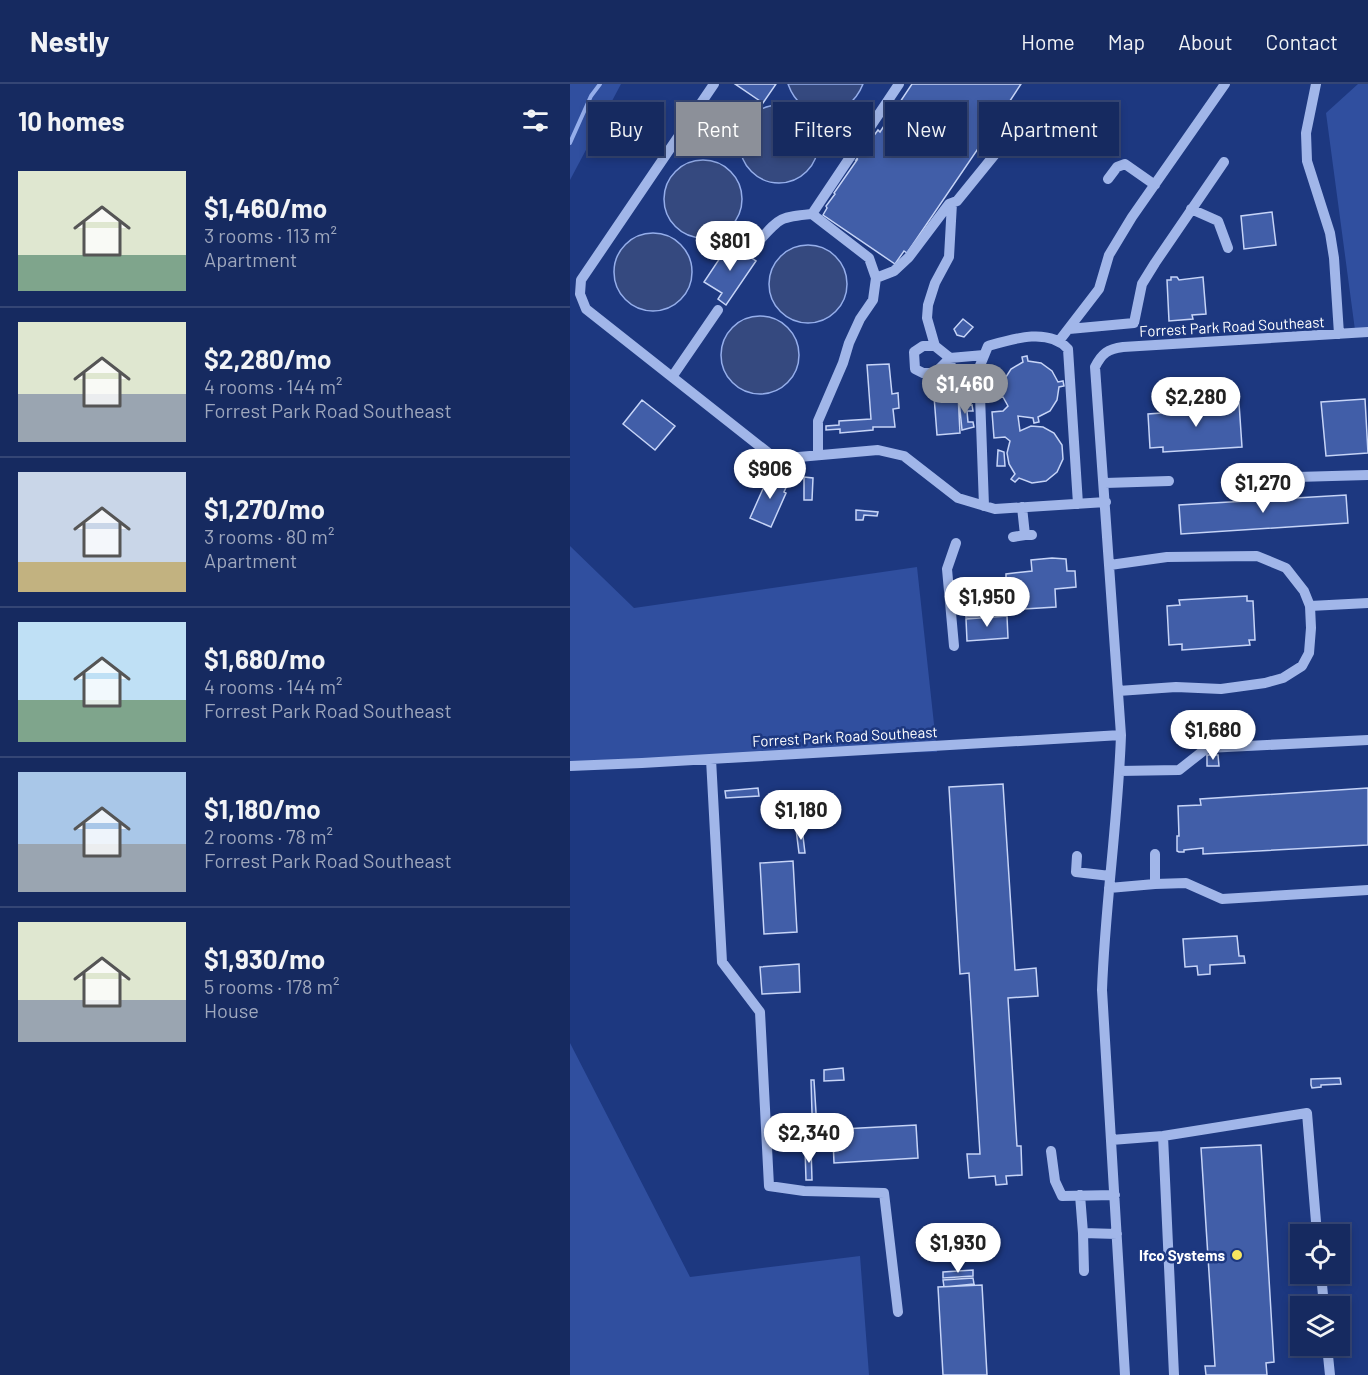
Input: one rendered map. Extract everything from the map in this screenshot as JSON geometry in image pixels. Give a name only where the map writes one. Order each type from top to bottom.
[{"type":"street","points":[[714,84],[581,280],[580,294],[586,309],[776,459],[878,450],[904,456],[958,498],[995,509],[1106,502]]},
{"type":"street","points":[[812,214],[899,84]]},
{"type":"street","points":[[1059,342],[1099,289],[1109,255],[1225,84]]},
{"type":"street","points":[[1316,84],[1306,134],[1307,161],[1330,233],[1339,334]]},
{"type":"street","points":[[876,278],[894,271],[909,257],[949,204],[957,201],[994,156]]},
{"type":"street","points":[[1069,329],[1134,323],[1142,284],[1224,162]]},
{"type":"street","points":[[1108,179],[1117,167],[1125,164],[1155,185]]},
{"type":"street","points":[[952,203],[949,257],[935,283],[928,305],[927,318],[935,346],[950,358],[953,388]]},
{"type":"street","points":[[1191,210],[1218,221],[1228,248]]},
{"type":"street","points":[[760,240],[778,220],[788,216],[812,214],[869,258],[876,278],[873,300],[860,319],[849,343],[843,363],[818,421],[818,455]]},
{"type":"street","points":[[672,377],[717,310]]},
{"type":"street","name":"Forrest Park Road Southeast","points":[[1105,483],[1095,367],[1101,356],[1110,349],[1368,332]]},
{"type":"street","points":[[984,506],[979,368],[988,345],[1042,337],[1053,338],[1068,349],[1078,504]]},
{"type":"street","points":[[935,346],[923,346],[914,352],[915,369],[923,373],[935,373],[950,358],[984,356]]},
{"type":"street","points":[[1232,479],[1368,475]]},
{"type":"street","points":[[1125,1375],[1102,990],[1121,735],[1105,483],[1169,481]]},
{"type":"street","points":[[1013,537],[1029,535],[1022,507]]},
{"type":"street","points":[[954,646],[947,568],[956,543]]},
{"type":"street","points":[[1110,565],[1167,557],[1257,556],[1286,568],[1304,591],[1311,606],[1309,653],[1302,666],[1283,678],[1221,689],[1176,687],[1118,691]]},
{"type":"street","points":[[1311,606],[1368,603]]},
{"type":"street","name":"Forrest Park Road Southeast","points":[[570,765],[1121,735]]},
{"type":"street","points":[[1119,771],[1179,770],[1207,748],[1368,740]]},
{"type":"street","points":[[711,759],[723,962],[760,1012],[770,1186],[804,1191],[884,1193],[898,1312]]},
{"type":"street","points":[[1155,854],[1155,884]]},
{"type":"street","points":[[1077,856],[1076,872],[1109,882],[1186,883],[1222,899],[1368,890]]},
{"type":"street","points":[[1111,1140],[1163,1136],[1307,1113],[1316,1224]]},
{"type":"street","points":[[1163,1136],[1174,1375]]},
{"type":"street","points":[[1051,1151],[1055,1181],[1062,1196],[1115,1195]]},
{"type":"street","points":[[1080,1195],[1084,1271]]},
{"type":"street","points":[[1083,1233],[1117,1234]]},
{"type":"street","points":[[1328,1356],[1330,1375]]},
{"type":"shaded area","points":[[570,84],[621,84],[611,102],[588,102],[588,146],[570,180]]},
{"type":"shaded area","points":[[788,84],[863,84],[851,102],[800,102]]},
{"type":"shaded area","points":[[1358,84],[1368,84],[1368,330],[1355,330],[1326,113]]},
{"type":"shaded area","points":[[773,106],[773,156],[816,156],[807,172],[787,182],[771,182],[757,176],[751,172],[742,156],[761,156],[761,110]]},
{"type":"shaded area","points":[[703,160],[718,163],[735,177],[742,199],[739,214],[725,231],[703,238],[688,235],[671,221],[664,199],[667,184],[681,167]]},
{"type":"shaded area","points":[[653,233],[668,236],[681,244],[689,257],[692,272],[689,287],[681,300],[668,308],[653,311],[638,308],[625,300],[617,287],[614,272],[617,257],[625,244],[638,236]]},
{"type":"shaded area","points":[[808,245],[823,248],[836,256],[844,269],[847,284],[844,299],[836,312],[823,320],[808,323],[793,320],[780,312],[772,299],[769,284],[772,269],[780,256],[793,248]]},
{"type":"shaded area","points":[[760,316],[775,319],[787,328],[796,340],[799,355],[796,370],[787,382],[775,391],[760,394],[745,391],[733,382],[724,370],[721,355],[724,340],[733,328],[745,319]]},
{"type":"shaded area","points":[[570,546],[634,608],[917,567],[937,752],[717,755],[570,763]]},
{"type":"shaded area","points":[[570,1043],[690,1277],[860,1256],[869,1375],[570,1375]]},
{"type":"building","points":[[735,84],[776,84],[763,103]]},
{"type":"building","points":[[912,84],[1021,84],[1009,102],[979,102],[979,147],[907,253],[904,251],[895,264],[823,215],[826,206],[859,156],[873,156],[873,137],[885,124],[885,156],[967,156],[967,102],[900,102]]},
{"type":"building","points":[[1272,212],[1276,245],[1244,249],[1241,216]]},
{"type":"building","points":[[730,243],[756,261],[726,305],[718,299],[722,293],[704,282]]},
{"type":"building","points":[[1171,277],[1177,277],[1179,280],[1203,277],[1206,314],[1192,315],[1193,319],[1169,321],[1167,280],[1171,280]]},
{"type":"building","points":[[963,319],[973,327],[964,337],[957,335],[954,329]]},
{"type":"building","points":[[1027,356],[1028,361],[1041,363],[1052,371],[1058,382],[1063,381],[1064,386],[1059,387],[1057,400],[1050,411],[1038,417],[1039,422],[1034,423],[1033,418],[1018,416],[1020,431],[1031,426],[1043,427],[1054,433],[1062,445],[1063,459],[1057,472],[1046,481],[1032,483],[1019,478],[1015,482],[1011,479],[1015,474],[1009,464],[1007,453],[1010,441],[1005,437],[994,438],[992,412],[1003,411],[1008,406],[1003,397],[998,398],[998,393],[1002,392],[1004,380],[1011,369],[1023,362],[1022,357]]},
{"type":"building","points":[[889,364],[892,394],[898,393],[899,408],[893,409],[895,427],[873,427],[873,430],[840,433],[840,429],[826,430],[826,426],[839,425],[839,421],[871,419],[867,365]]},
{"type":"building","points":[[958,394],[960,433],[937,435],[934,396]]},
{"type":"building","points":[[966,399],[967,406],[972,405],[973,411],[967,411],[968,422],[973,422],[974,427],[962,430],[959,400]]},
{"type":"building","points":[[1365,399],[1368,453],[1326,456],[1321,402]]},
{"type":"building","points":[[642,400],[675,426],[655,450],[623,424]]},
{"type":"building","points":[[1239,403],[1242,447],[1163,452],[1163,447],[1150,448],[1148,414],[1161,413],[1160,408]]},
{"type":"building","points":[[998,450],[1004,452],[1005,466],[997,466]]},
{"type":"building","points":[[770,473],[789,481],[771,527],[750,518]]},
{"type":"building","points":[[804,477],[813,478],[812,500],[804,500]]},
{"type":"building","points":[[1346,495],[1348,523],[1181,534],[1179,505]]},
{"type":"building","points":[[856,510],[878,512],[877,516],[864,515],[863,520],[856,520]]},
{"type":"building","points":[[1066,559],[1067,571],[1075,571],[1076,587],[1055,589],[1056,607],[1010,610],[1011,614],[966,617],[963,581],[1006,578],[1006,574],[1032,571],[1031,560]]},
{"type":"building","points":[[1247,596],[1247,601],[1253,601],[1255,640],[1249,640],[1250,645],[1182,650],[1182,644],[1169,645],[1167,606],[1180,605],[1179,600]]},
{"type":"building","points":[[1007,616],[1008,638],[967,641],[966,619]]},
{"type":"building","points":[[1207,755],[1218,755],[1219,766],[1207,766]]},
{"type":"building","points":[[1003,784],[1015,970],[1036,968],[1038,996],[1008,998],[1017,1146],[1021,1146],[1022,1175],[1006,1176],[1007,1184],[996,1185],[995,1176],[969,1178],[967,1154],[980,1154],[969,973],[960,974],[949,787]]},
{"type":"building","points":[[758,788],[759,796],[726,798],[725,791]]},
{"type":"building","points":[[1368,788],[1368,845],[1203,854],[1203,848],[1177,851],[1178,806],[1201,805],[1200,799]]},
{"type":"building","points":[[802,828],[805,853],[799,853],[796,829]]},
{"type":"building","points":[[793,861],[797,932],[764,934],[760,863]]},
{"type":"building","points":[[1237,936],[1239,956],[1244,956],[1245,963],[1210,965],[1210,974],[1198,975],[1197,966],[1185,967],[1183,939]]},
{"type":"building","points":[[799,964],[800,992],[762,994],[760,967]]},
{"type":"building","points":[[843,1068],[844,1080],[824,1081],[824,1070]]},
{"type":"building","points":[[1340,1078],[1341,1084],[1312,1088],[1311,1085],[1311,1079]]},
{"type":"building","points":[[811,1080],[814,1080],[818,1145],[813,1145]]},
{"type":"building","points":[[916,1125],[918,1158],[834,1163],[833,1140],[825,1140],[824,1130]]},
{"type":"building","name":"Ifco Systems","points":[[1261,1145],[1274,1362],[1266,1363],[1267,1375],[1206,1375],[1205,1366],[1215,1366],[1201,1148]]},
{"type":"building","points":[[811,1147],[812,1180],[806,1180],[805,1148]]},
{"type":"building","points":[[973,1270],[973,1276],[943,1278],[943,1272]]},
{"type":"building","points":[[973,1278],[974,1284],[944,1287],[943,1280]]},
{"type":"building","points":[[982,1285],[987,1375],[943,1375],[938,1287]]},
{"type":"waterway","points":[[570,143],[591,96],[600,84]]},
{"type":"place","name":"Ifco Systems","points":[[1237,1255]]}]
